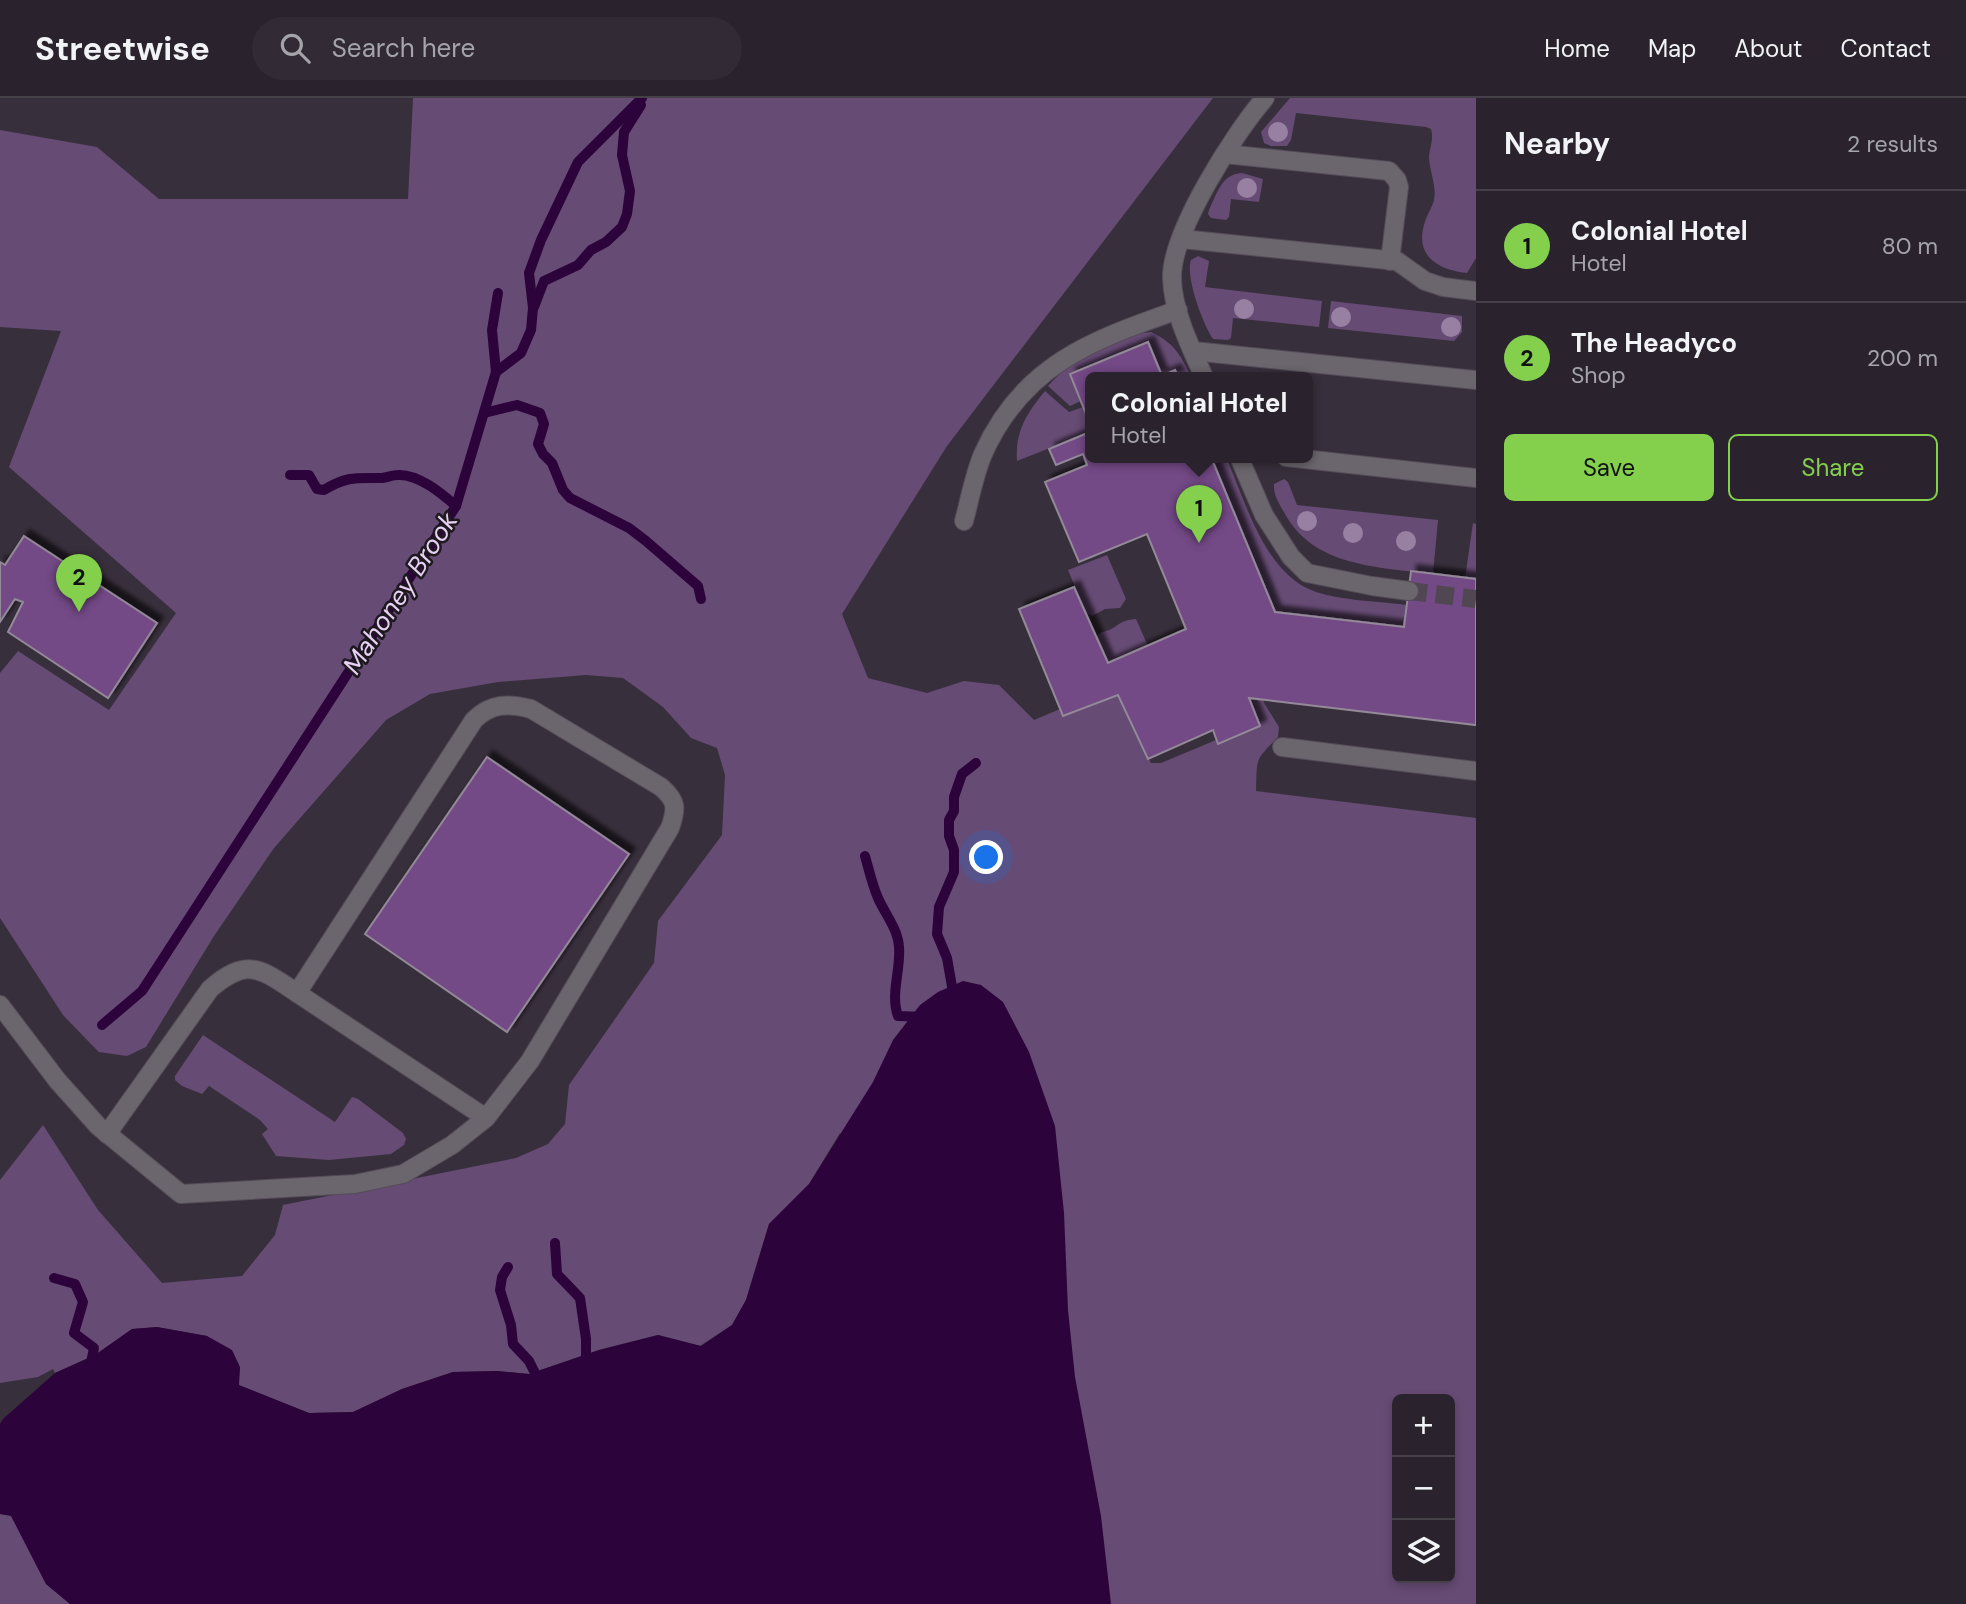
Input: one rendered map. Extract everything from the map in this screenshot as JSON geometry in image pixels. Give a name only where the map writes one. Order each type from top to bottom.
[{"type":"street","points":[[1202,372],[1178,310],[1172,277],[1182,239],[1195,208],[1225,154],[1265,98]]},
{"type":"street","points":[[1225,154],[1389,171],[1398,180],[1399,187],[1390,261]]},
{"type":"street","points":[[1182,239],[1390,261],[1405,266],[1425,281],[1443,287],[1476,291]]},
{"type":"street","points":[[964,521],[983,455],[1008,411],[1034,383],[1063,358],[1105,335],[1178,310]]},
{"type":"street","points":[[1193,351],[1476,380]]},
{"type":"street","points":[[1313,460],[1476,478]]},
{"type":"street","points":[[1242,463],[1264,515],[1291,557],[1307,573],[1409,591]]},
{"type":"street","points":[[0,1005],[57,1080],[107,1134],[181,1194],[355,1184],[403,1174],[452,1145],[486,1118],[530,1061],[670,828],[676,811],[671,796],[661,787],[531,709],[514,704],[484,710],[474,720],[297,993]]},
{"type":"street","points":[[1282,747],[1476,771]]},
{"type":"street","points":[[107,1134],[210,989],[228,973],[248,968],[269,974],[486,1118]]},
{"type":"shaded area","points":[[413,98],[1213,98],[947,446],[842,614],[868,678],[927,693],[964,681],[999,685],[1034,720],[1060,709],[1064,716],[1118,695],[1151,763],[1161,763],[1216,740],[1218,744],[1259,726],[1249,698],[1263,699],[1279,727],[1278,737],[1259,760],[1256,791],[1476,818],[1476,1604],[1059,1604],[840,1133],[809,1184],[769,1224],[746,1300],[732,1325],[700,1346],[658,1335],[599,1350],[529,1374],[497,1371],[453,1372],[402,1389],[353,1412],[309,1413],[238,1385],[240,1367],[207,1336],[157,1327],[132,1329],[95,1355],[55,1373],[53,1369],[38,1377],[0,1383],[0,1180],[43,1125],[98,1210],[162,1283],[242,1276],[275,1235],[283,1205],[516,1158],[548,1144],[565,1124],[569,1085],[654,963],[658,921],[722,835],[725,775],[717,748],[691,738],[663,707],[623,678],[586,675],[498,682],[430,694],[386,720],[274,848],[214,936],[146,1047],[127,1056],[99,1052],[63,1015],[0,918],[0,673],[18,651],[109,710],[176,613],[9,467],[61,331],[0,327],[0,130],[97,147],[159,199],[408,199]]},
{"type":"shaded area","points":[[1290,98],[1476,98],[1476,258],[1467,273],[1439,265],[1426,253],[1423,246],[1424,225],[1435,195],[1429,156],[1431,129],[1296,113],[1291,140],[1287,146],[1264,143],[1261,132]]},
{"type":"shaded area","points":[[1242,173],[1263,179],[1259,202],[1231,199],[1229,217],[1226,220],[1211,218],[1209,210],[1224,181]]},
{"type":"shaded area","points":[[1198,256],[1209,261],[1205,287],[1322,301],[1319,327],[1233,318],[1231,338],[1213,339],[1204,323],[1190,277],[1191,260]]},
{"type":"shaded area","points":[[1331,301],[1462,316],[1462,332],[1454,341],[1328,328]]},
{"type":"shaded area","points":[[1151,332],[1165,340],[1176,350],[1189,372],[1160,372],[1148,342],[1070,373],[1081,401],[1070,406],[1048,386],[1058,375],[1094,350],[1121,338]]},
{"type":"shaded area","points":[[1045,391],[1069,412],[1083,407],[1085,434],[1017,461],[1020,431]]},
{"type":"shaded area","points":[[1213,463],[1228,463],[1259,535],[1270,554],[1298,583],[1327,595],[1407,605],[1404,627],[1275,612]]},
{"type":"shaded area","points":[[1284,479],[1288,482],[1297,505],[1438,520],[1433,574],[1370,566],[1330,554],[1313,545],[1297,532],[1277,500],[1274,484]]},
{"type":"shaded area","points":[[1473,523],[1476,524],[1476,579],[1465,578]]},
{"type":"shaded area","points":[[1107,555],[1126,599],[1120,608],[1105,609],[1092,616],[1086,613],[1068,570]]},
{"type":"shaded area","points":[[1136,619],[1148,646],[1108,663],[1096,636],[1123,622]]},
{"type":"shaded area","points":[[963,981],[981,985],[1003,1002],[1029,1052],[1055,1126],[1075,1377],[1101,1516],[1111,1604],[70,1604],[46,1584],[11,1516],[0,1514],[0,1424],[3,1419],[55,1373],[95,1355],[132,1329],[157,1327],[207,1336],[232,1350],[240,1367],[239,1385],[309,1413],[353,1412],[402,1389],[453,1372],[497,1371],[529,1374],[599,1350],[658,1335],[701,1346],[732,1325],[746,1300],[769,1224],[809,1184],[873,1082],[893,1040],[920,1005],[938,992]]},
{"type":"shaded area","points":[[203,1035],[335,1122],[352,1097],[358,1099],[403,1133],[406,1139],[404,1145],[391,1154],[329,1160],[276,1156],[262,1134],[268,1129],[260,1120],[209,1086],[202,1094],[182,1086],[175,1080],[175,1076]]},
{"type":"shaded area","points":[[0,1514],[11,1515],[46,1584],[70,1604],[0,1604]]},
{"type":"building","points":[[1148,342],[1160,372],[1085,372],[1085,412],[1070,374]]},
{"type":"building","points":[[1085,434],[1085,460],[1083,454],[1056,465],[1049,449]]},
{"type":"building","points":[[1086,463],[1213,463],[1275,612],[1404,627],[1411,571],[1476,579],[1476,725],[1249,698],[1260,726],[1218,744],[1213,730],[1148,759],[1118,695],[1063,716],[1019,609],[1074,587],[1108,663],[1186,629],[1147,534],[1079,562],[1045,482],[1087,465]]},
{"type":"building","points":[[24,536],[157,623],[108,698],[8,632],[23,602],[15,599],[0,622],[0,562],[5,565]]},
{"type":"building","points":[[487,757],[629,854],[507,1032],[365,934]]},
{"type":"waterway","name":"Mahoney Brook","points":[[102,1025],[142,991],[456,506],[496,372],[521,353],[531,330],[533,308],[529,273],[541,240],[578,162],[642,98]]},
{"type":"waterway","points":[[534,307],[544,281],[578,265],[591,250],[606,242],[622,227],[630,191],[622,155],[624,132],[641,105]]},
{"type":"waterway","points":[[496,372],[492,330],[498,293]]},
{"type":"waterway","points":[[484,413],[517,405],[540,413],[544,424],[538,444],[552,463],[563,490],[570,498],[629,528],[646,541],[698,586],[701,599]]},
{"type":"waterway","points":[[290,475],[309,475],[317,489],[324,490],[352,479],[406,476],[430,486],[456,506]]},
{"type":"waterway","points":[[954,998],[947,958],[937,934],[939,907],[954,872],[954,850],[949,836],[954,797],[962,774],[976,763]]},
{"type":"waterway","points":[[865,856],[876,893],[898,940],[895,991],[898,1016],[925,1017]]},
{"type":"waterway","points":[[555,1243],[557,1274],[580,1298],[586,1339],[586,1366]]},
{"type":"waterway","points":[[508,1267],[502,1277],[500,1290],[511,1325],[513,1344],[529,1361],[540,1383]]},
{"type":"waterway","points":[[54,1278],[75,1284],[83,1302],[74,1333],[94,1348],[90,1368]]},
{"type":"tunnel","points":[[1409,591],[1476,599]]},
{"type":"place","name":"Colonial Hotel","points":[[1199,543]]},
{"type":"place","name":"The Headyco","points":[[79,612]]}]
